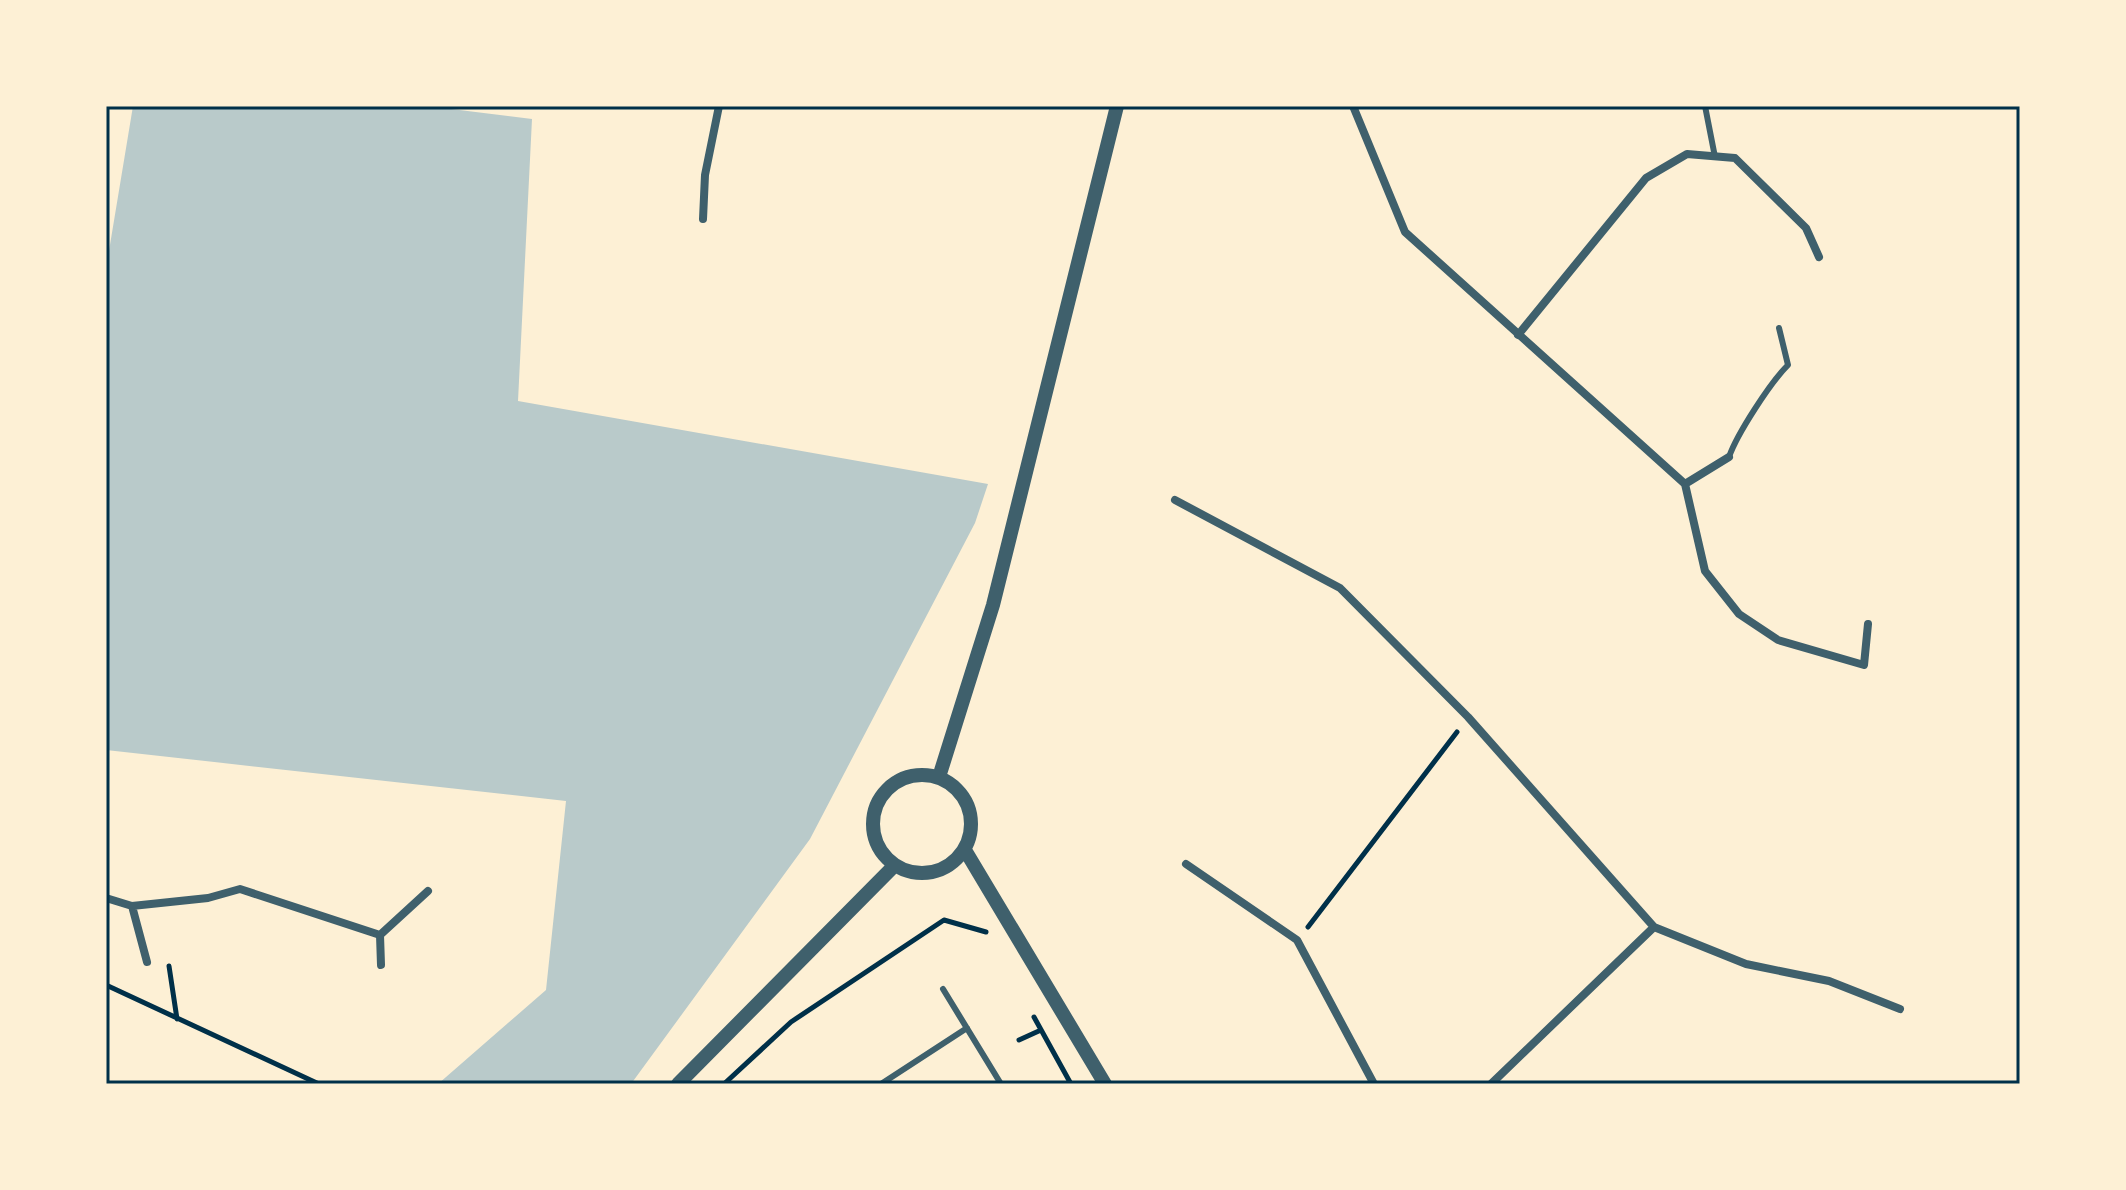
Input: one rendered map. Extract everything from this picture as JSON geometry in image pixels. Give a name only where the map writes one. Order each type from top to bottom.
[{"type":"street","points":[[703,219],[705,175],[719,106]]},
{"type":"street","points":[[939,777],[993,605],[1117,106]]},
{"type":"street","points":[[1353,106],[1405,232],[1685,484],[1705,571],[1739,614],[1778,640],[1864,665],[1868,624]]},
{"type":"street","points":[[1518,335],[1646,178],[1687,154],[1735,158],[1806,228],[1819,257]]},
{"type":"street","points":[[1685,484],[1729,457]]},
{"type":"street","points":[[1175,500],[1340,588],[1468,717],[1654,927],[1746,964],[1829,981],[1900,1009]]},
{"type":"street","points":[[906,777],[939,777],[965,800],[971,815],[972,828],[965,850],[954,862],[927,874],[908,872],[894,866],[881,852],[873,835],[873,816],[880,798],[890,785],[906,777]]},
{"type":"street","points":[[965,850],[1105,1084]]},
{"type":"street","points":[[1186,864],[1297,940],[1374,1084]]},
{"type":"street","points":[[678,1084],[894,866]]},
{"type":"street","points":[[106,898],[132,906],[208,898],[240,889],[380,935]]},
{"type":"street","points":[[381,965],[380,935],[428,891]]},
{"type":"street","points":[[132,906],[147,962]]},
{"type":"street","points":[[1491,1084],[1654,927]]},
{"type":"lane","points":[[1705,106],[1715,157]]},
{"type":"lane","points":[[1729,457],[1736,437],[1760,407],[1775,378],[1788,365],[1779,328]]},
{"type":"lane","points":[[943,989],[1001,1084]]},
{"type":"lane","points":[[881,1084],[967,1028]]},
{"type":"path","points":[[1297,940],[1468,717]]},
{"type":"path","points":[[724,1084],[791,1022],[944,920],[987,932],[994,944]]},
{"type":"path","points":[[166,951],[177,1019]]},
{"type":"path","points":[[106,985],[319,1084]]},
{"type":"path","points":[[1028,1006],[1071,1084]]},
{"type":"path","points":[[1019,1040],[1041,1030]]},
{"type":"shaded area","points":[[133,106],[427,106],[532,119],[518,401],[988,484],[975,523],[810,839],[631,1084],[438,1084],[546,990],[566,801],[106,750],[106,269]]}]
